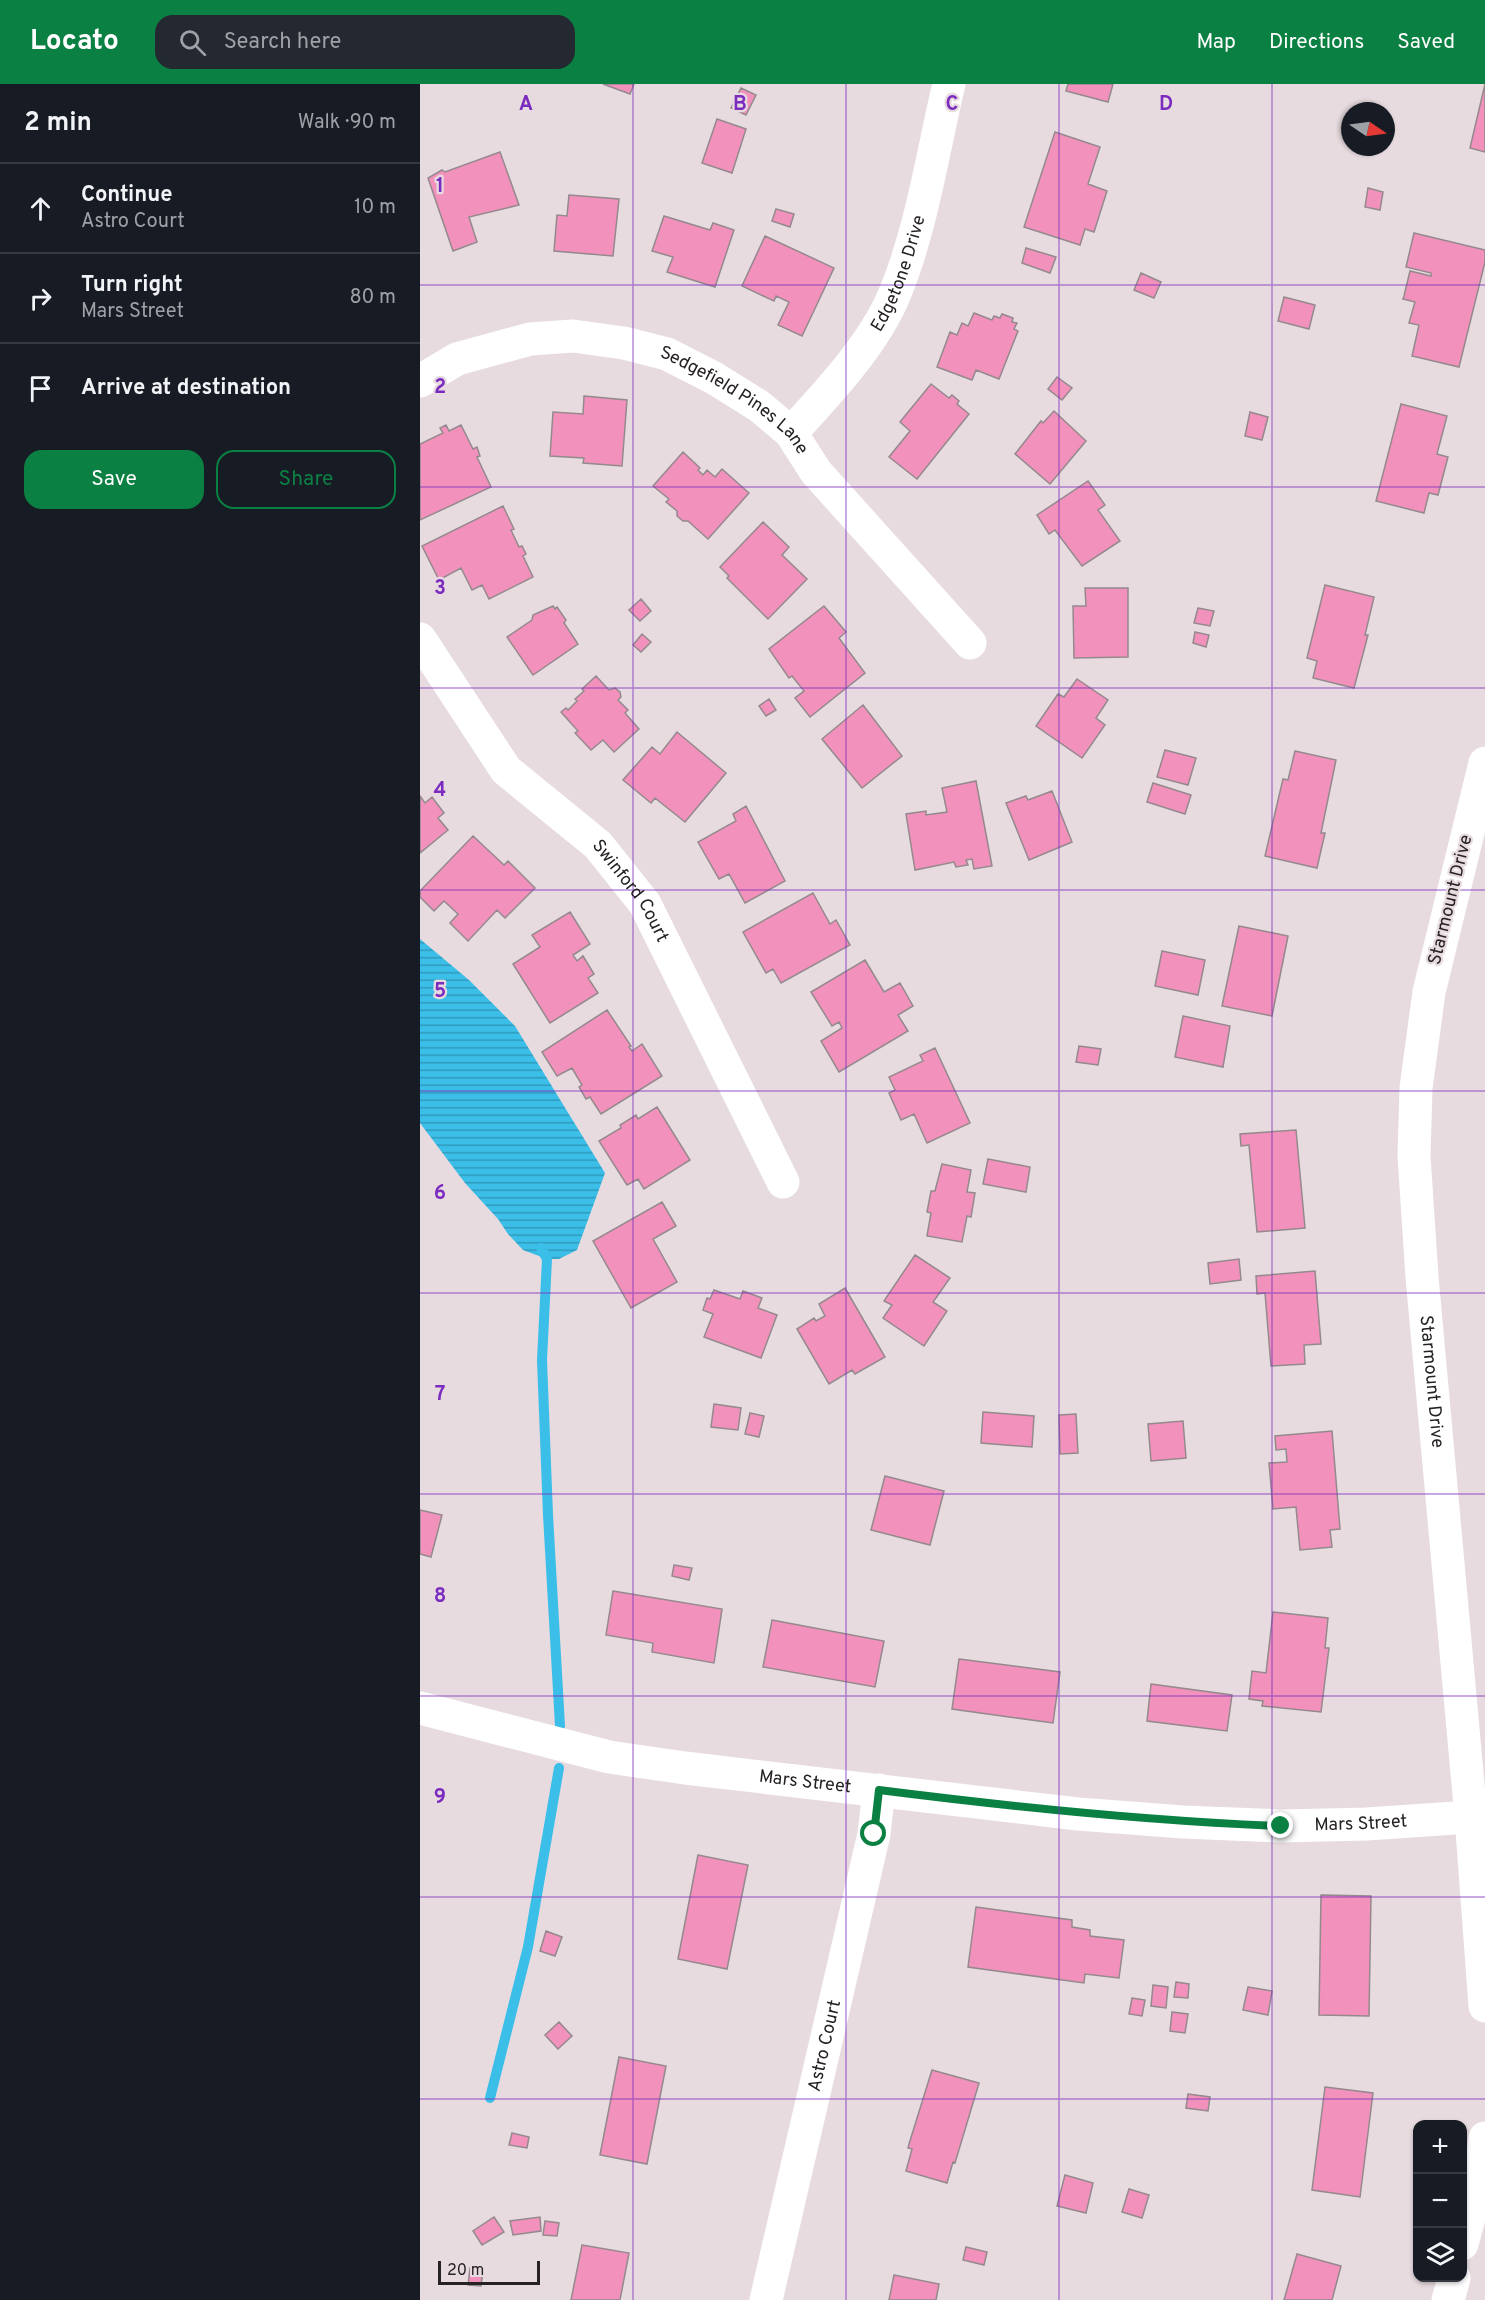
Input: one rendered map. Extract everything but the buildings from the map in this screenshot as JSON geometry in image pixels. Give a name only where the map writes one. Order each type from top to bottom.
[{"type":"street","name":"Edgetone Drive","points":[[791,433],[820,402],[876,330],[895,294],[914,233],[949,84]]},
{"type":"street","name":"Sedgefield Pines Lane","points":[[420,381],[457,358],[530,339],[573,336],[624,343],[667,354],[714,378],[759,406],[791,433],[816,472],[970,643]]},
{"type":"street","name":"Swinford Court","points":[[420,639],[506,770],[598,845],[645,904],[783,1182]]},
{"type":"street","name":"Starmount Drive","points":[[1485,763],[1429,992],[1416,1088],[1414,1156],[1422,1277],[1478,1816],[1485,2006]]},
{"type":"street","name":"Mars Street","points":[[420,1708],[609,1757],[1077,1814],[1183,1822],[1292,1826],[1367,1824],[1478,1816]]},
{"type":"street","name":"Astro Court","points":[[766,2300],[874,1834],[879,1790]]},
{"type":"street","points":[[1466,2228],[1479,2180],[1485,2138]]},
{"type":"street","points":[[1448,2300],[1453,2282]]},
{"type":"water","points":[[420,939],[469,980],[515,1026],[605,1173],[577,1250],[559,1259],[547,1259],[523,1250],[465,1183],[420,1123]]},
{"type":"waterway","points":[[541,1248],[547,1259],[542,1360],[560,1726]]},
{"type":"waterway","points":[[490,2098],[528,1947],[559,1768]]},
{"type":"route","points":[[874,1834],[879,1790],[1077,1814],[1281,1826]]}]
